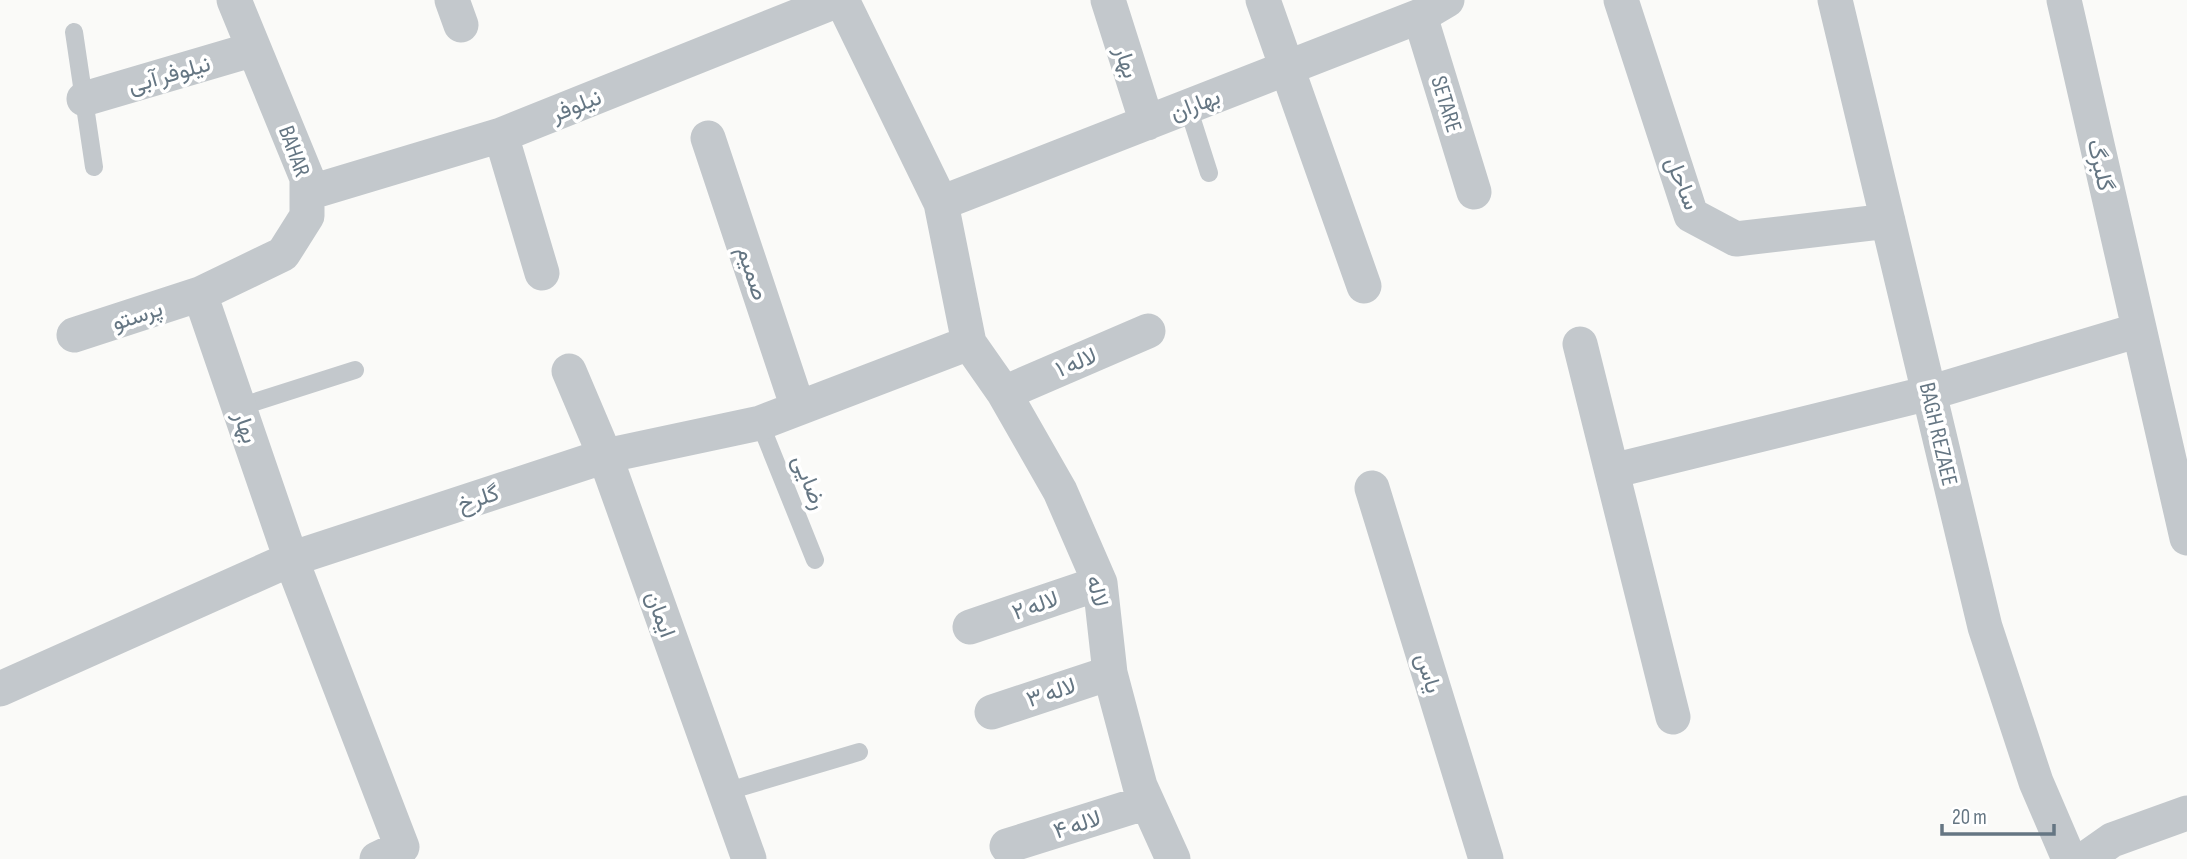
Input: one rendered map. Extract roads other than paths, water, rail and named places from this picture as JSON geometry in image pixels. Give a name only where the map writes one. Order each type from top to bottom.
[{"type":"street","name":"BAHAR","points":[[200,294],[283,254],[307,216],[307,177],[234,0]]},
{"type":"street","name":"نیلوفر","points":[[308,193],[500,135],[840,0],[941,203],[970,344]]},
{"type":"street","name":"بهار","points":[[1108,0],[1147,123]]},
{"type":"street","points":[[1263,0],[1364,286]]},
{"type":"street","name":"ساحل","points":[[1621,0],[1691,215],[1736,239],[1888,221]]},
{"type":"street","name":"BAGH REZAEE","points":[[1835,0],[1985,627],[2036,782],[2069,859]]},
{"type":"street","name":"گلبرگ","points":[[2064,0],[2187,538]]},
{"type":"street","name":"بهاران","points":[[941,203],[1434,8]]},
{"type":"street","name":"SETARE","points":[[1434,8],[1474,192]]},
{"type":"street","name":"نیلوفر آبی","points":[[84,99],[254,49]]},
{"type":"street","points":[[500,135],[542,273]]},
{"type":"street","name":"صمیم","points":[[708,138],[798,408]]},
{"type":"street","name":"بهار","points":[[200,294],[390,853]]},
{"type":"street","name":"پرستو","points":[[74,335],[200,294]]},
{"type":"street","points":[[1612,471],[1929,393],[2139,330]]},
{"type":"street","name":"لاله ۱","points":[[1004,393],[1148,331]]},
{"type":"street","name":"گلرخ","points":[[0,690],[291,559],[605,456],[760,423],[970,344]]},
{"type":"street","name":"لاله","points":[[970,344],[1004,393],[1060,491],[1100,583],[1110,673],[1147,802],[1172,859]]},
{"type":"street","points":[[1580,344],[1673,717]]},
{"type":"street","name":"ایمان","points":[[569,371],[605,456],[749,859]]},
{"type":"street","name":"یاس","points":[[1371,488],[1486,859]]},
{"type":"street","name":"لاله ۲","points":[[970,627],[1100,583]]},
{"type":"street","name":"لاله ۳","points":[[992,712],[1110,673]]},
{"type":"street","name":"لاله ۴","points":[[1007,846],[1147,802]]},
{"type":"street","points":[[2105,853],[2187,814]]},
{"type":"lane","points":[[74,32],[94,167]]},
{"type":"lane","points":[[1188,107],[1209,173]]},
{"type":"lane","points":[[239,407],[355,370]]},
{"type":"lane","name":"رضایی","points":[[760,423],[815,560]]},
{"type":"lane","points":[[724,792],[859,752]]}]
